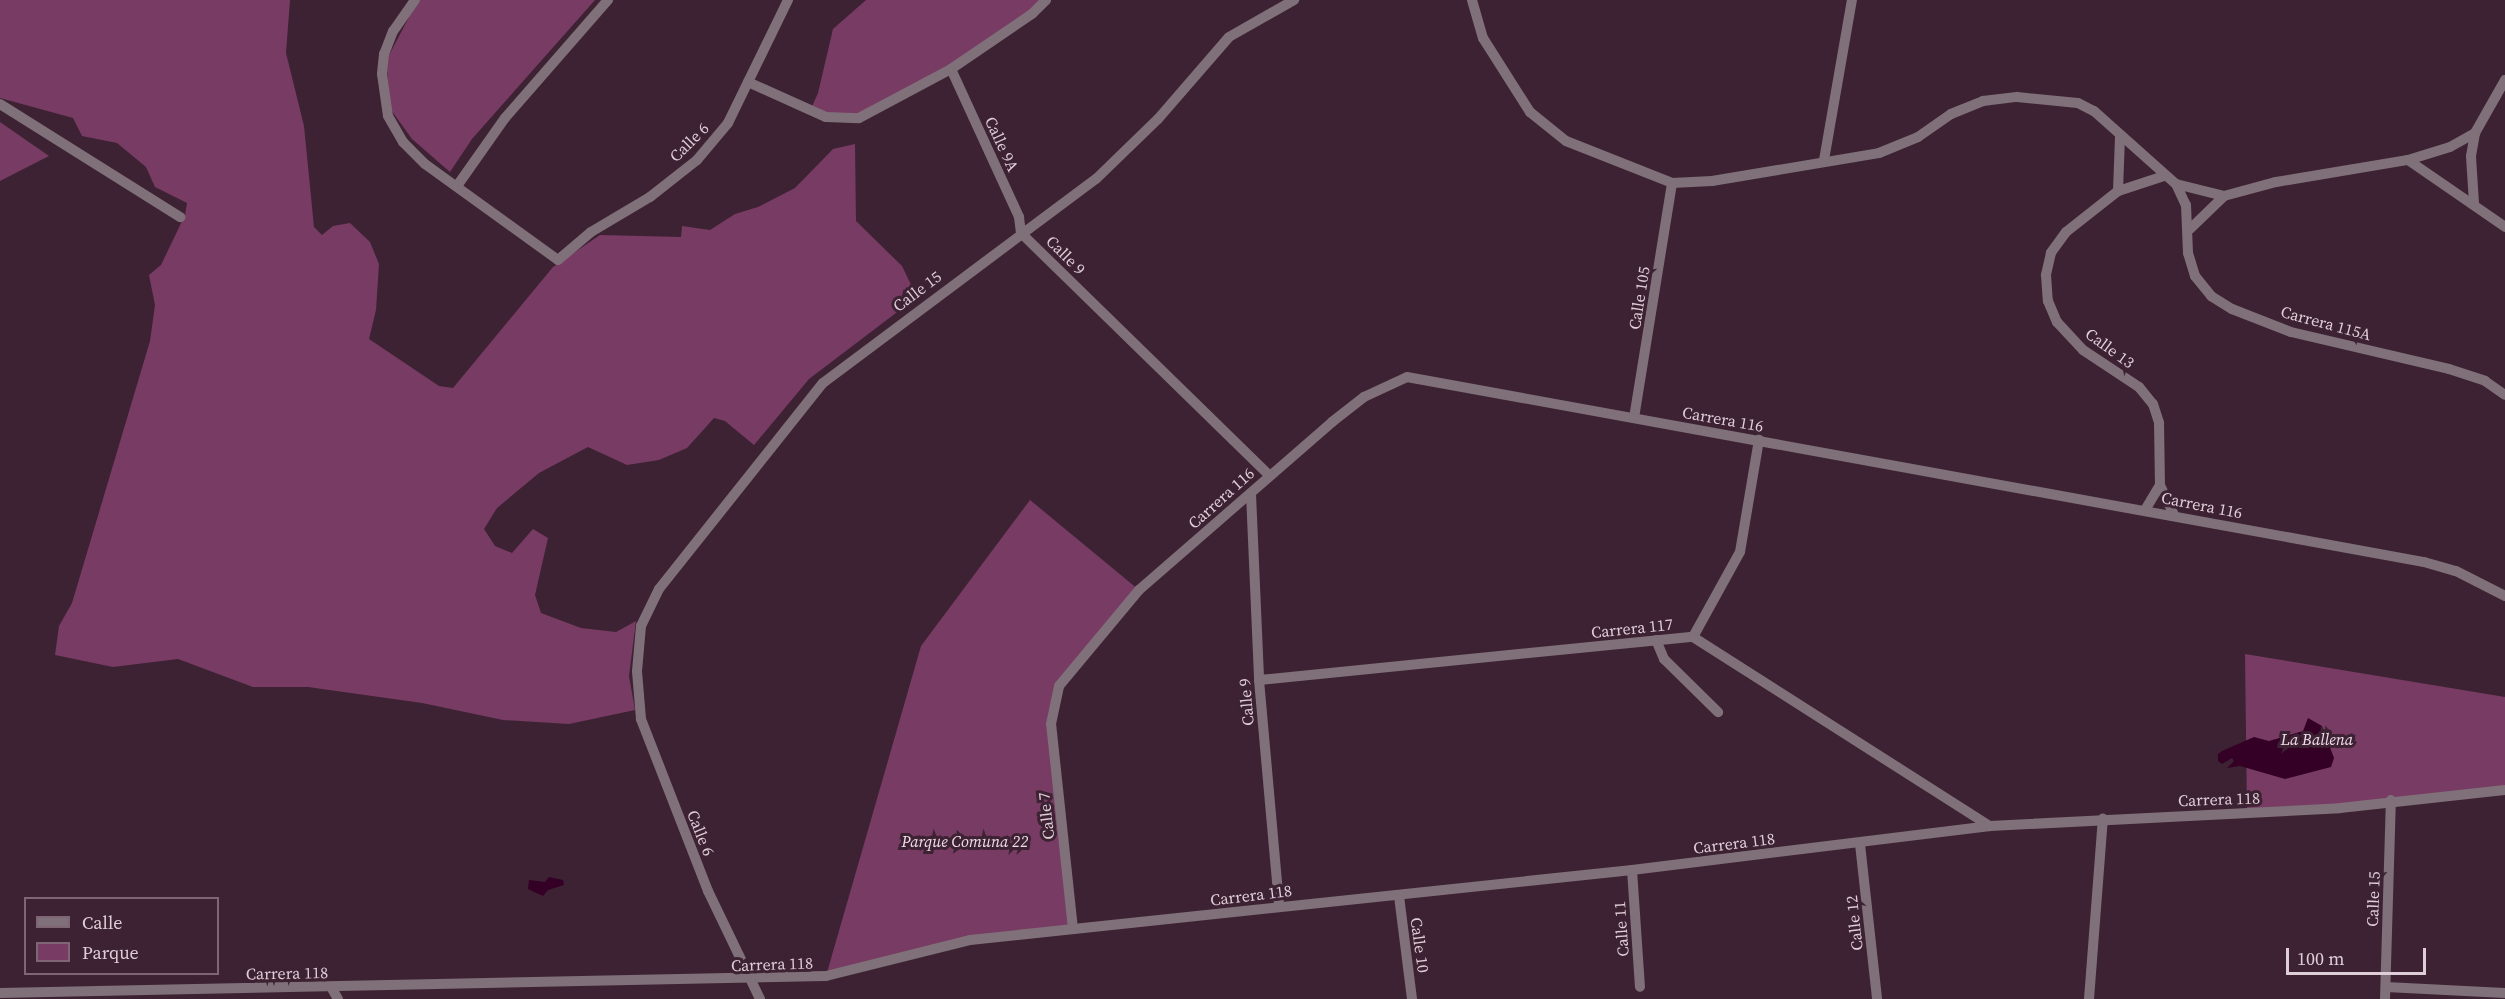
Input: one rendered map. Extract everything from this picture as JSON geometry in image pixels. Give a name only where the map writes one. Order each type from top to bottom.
[{"type":"street","points":[[415,0],[393,31],[384,54],[382,74],[388,116],[403,142],[425,164],[457,186],[505,118],[608,0]]},
{"type":"street","name":"Calle 6","points":[[457,186],[558,260],[591,231],[650,197],[696,160],[728,123],[788,0]]},
{"type":"street","points":[[748,82],[826,117],[841,120],[859,118],[951,69],[1032,14],[1046,0]]},
{"type":"street","name":"Calle 15","points":[[637,671],[641,626],[659,589],[823,382],[1096,179],[1158,118],[1229,37],[1294,0]]},
{"type":"street","points":[[1472,0],[1483,38],[1530,112],[1566,141],[1672,183],[1712,181],[1824,160],[1879,153],[1918,137],[1951,114],[1983,101],[2017,97],[2078,102],[2094,111],[2120,137],[2176,184],[2224,196]]},
{"type":"street","points":[[1824,160],[1852,0]]},
{"type":"street","name":"Calle 9A","points":[[951,69],[1019,217],[1021,233]]},
{"type":"street","points":[[2474,203],[2471,156],[2475,133],[2505,80]]},
{"type":"street","points":[[0,104],[180,217]]},
{"type":"street","points":[[2190,229],[2224,196],[2276,182],[2408,160],[2450,147],[2475,133]]},
{"type":"street","points":[[2118,191],[2120,137]]},
{"type":"street","points":[[2408,160],[2474,203],[2505,227]]},
{"type":"street","name":"Calle 13","points":[[2164,176],[2118,191],[2066,232],[2051,253],[2046,276],[2048,302],[2057,322],[2082,350],[2139,387],[2152,404],[2159,423],[2160,485],[2174,515]]},
{"type":"street","name":"Calle 105","points":[[1634,418],[1672,183]]},
{"type":"street","name":"Carrera 115A","points":[[2176,184],[2186,205],[2190,229],[2188,253],[2194,276],[2211,296],[2232,309],[2291,332],[2449,369],[2485,381],[2505,395]]},
{"type":"street","name":"Calle 9","points":[[1021,233],[1269,475]]},
{"type":"street","name":"Carrera 116","points":[[1053,700],[1059,686],[1139,590],[1251,494],[1269,475],[1364,397],[1407,377],[2424,562],[2456,571],[2505,596]]},
{"type":"street","points":[[1693,637],[1740,552],[1759,440]]},
{"type":"street","points":[[2145,510],[2160,485]]},
{"type":"street","name":"Calle 9","points":[[1251,494],[1259,680],[1279,906]]},
{"type":"street","name":"Carrera 117","points":[[1259,680],[1693,637],[1990,826]]},
{"type":"street","points":[[1656,640],[1664,659],[1718,712]]},
{"type":"street","name":"Calle 6","points":[[637,671],[641,719],[656,761],[708,891],[753,980],[760,999]]},
{"type":"street","name":"Calle 7","points":[[1053,700],[1051,724],[1073,928]]},
{"type":"street","name":"Carrera 118","points":[[0,993],[753,980],[826,976],[970,940],[1632,870],[1860,844],[1990,826],[2328,808],[2505,790]]},
{"type":"street","name":"Calle 15","points":[[2385,999],[2391,800]]},
{"type":"street","points":[[2089,999],[2103,819]]},
{"type":"street","name":"Calle 12","points":[[1860,844],[1877,999]]},
{"type":"street","name":"Calle 11","points":[[1632,870],[1640,987]]},
{"type":"street","name":"Calle 10","points":[[1399,896],[1412,999]]},
{"type":"street","points":[[331,987],[338,999]]},
{"type":"street","points":[[2386,987],[2505,993]]},
{"type":"green space","points":[[0,0],[290,0],[286,53],[304,126],[314,227],[322,235],[333,226],[350,223],[370,242],[379,264],[376,310],[369,339],[439,386],[453,388],[553,267],[600,235],[681,237],[682,226],[710,230],[735,214],[758,207],[795,188],[833,149],[855,144],[856,221],[902,266],[917,297],[809,379],[754,445],[725,421],[714,418],[687,448],[659,460],[627,465],[588,447],[539,473],[497,508],[484,529],[495,546],[512,553],[533,529],[548,538],[535,595],[541,613],[581,628],[616,632],[636,621],[629,676],[635,710],[569,724],[503,720],[422,703],[308,687],[253,687],[178,659],[113,667],[55,655],[59,626],[72,603],[150,341],[155,305],[149,275],[161,265],[185,215],[187,203],[155,187],[146,167],[117,143],[82,136],[73,118],[0,98]]},
{"type":"green space","points":[[418,0],[595,0],[472,139],[450,172],[412,139],[391,110],[386,61]]},
{"type":"green space","points":[[866,0],[1046,0],[951,69],[859,118],[810,111],[818,93],[833,29]]},
{"type":"green space","points":[[0,122],[49,156],[0,181]]},
{"type":"green space","name":"Parque Comuna 22","points":[[1030,500],[1139,590],[1053,700],[1073,929],[970,940],[826,976],[921,646]]},
{"type":"green space","name":"La Ballena","points":[[2245,654],[2505,697],[2505,790],[2247,813]]},
{"type":"shaded area","points":[[2308,718],[2322,726],[2334,758],[2331,767],[2285,779],[2240,766],[2227,768],[2234,761],[2232,758],[2222,764],[2218,761],[2218,754],[2222,751],[2254,737],[2269,741],[2303,731]]},
{"type":"shaded area","points":[[549,877],[563,880],[564,885],[548,890],[543,896],[528,889],[529,880],[545,882]]}]
